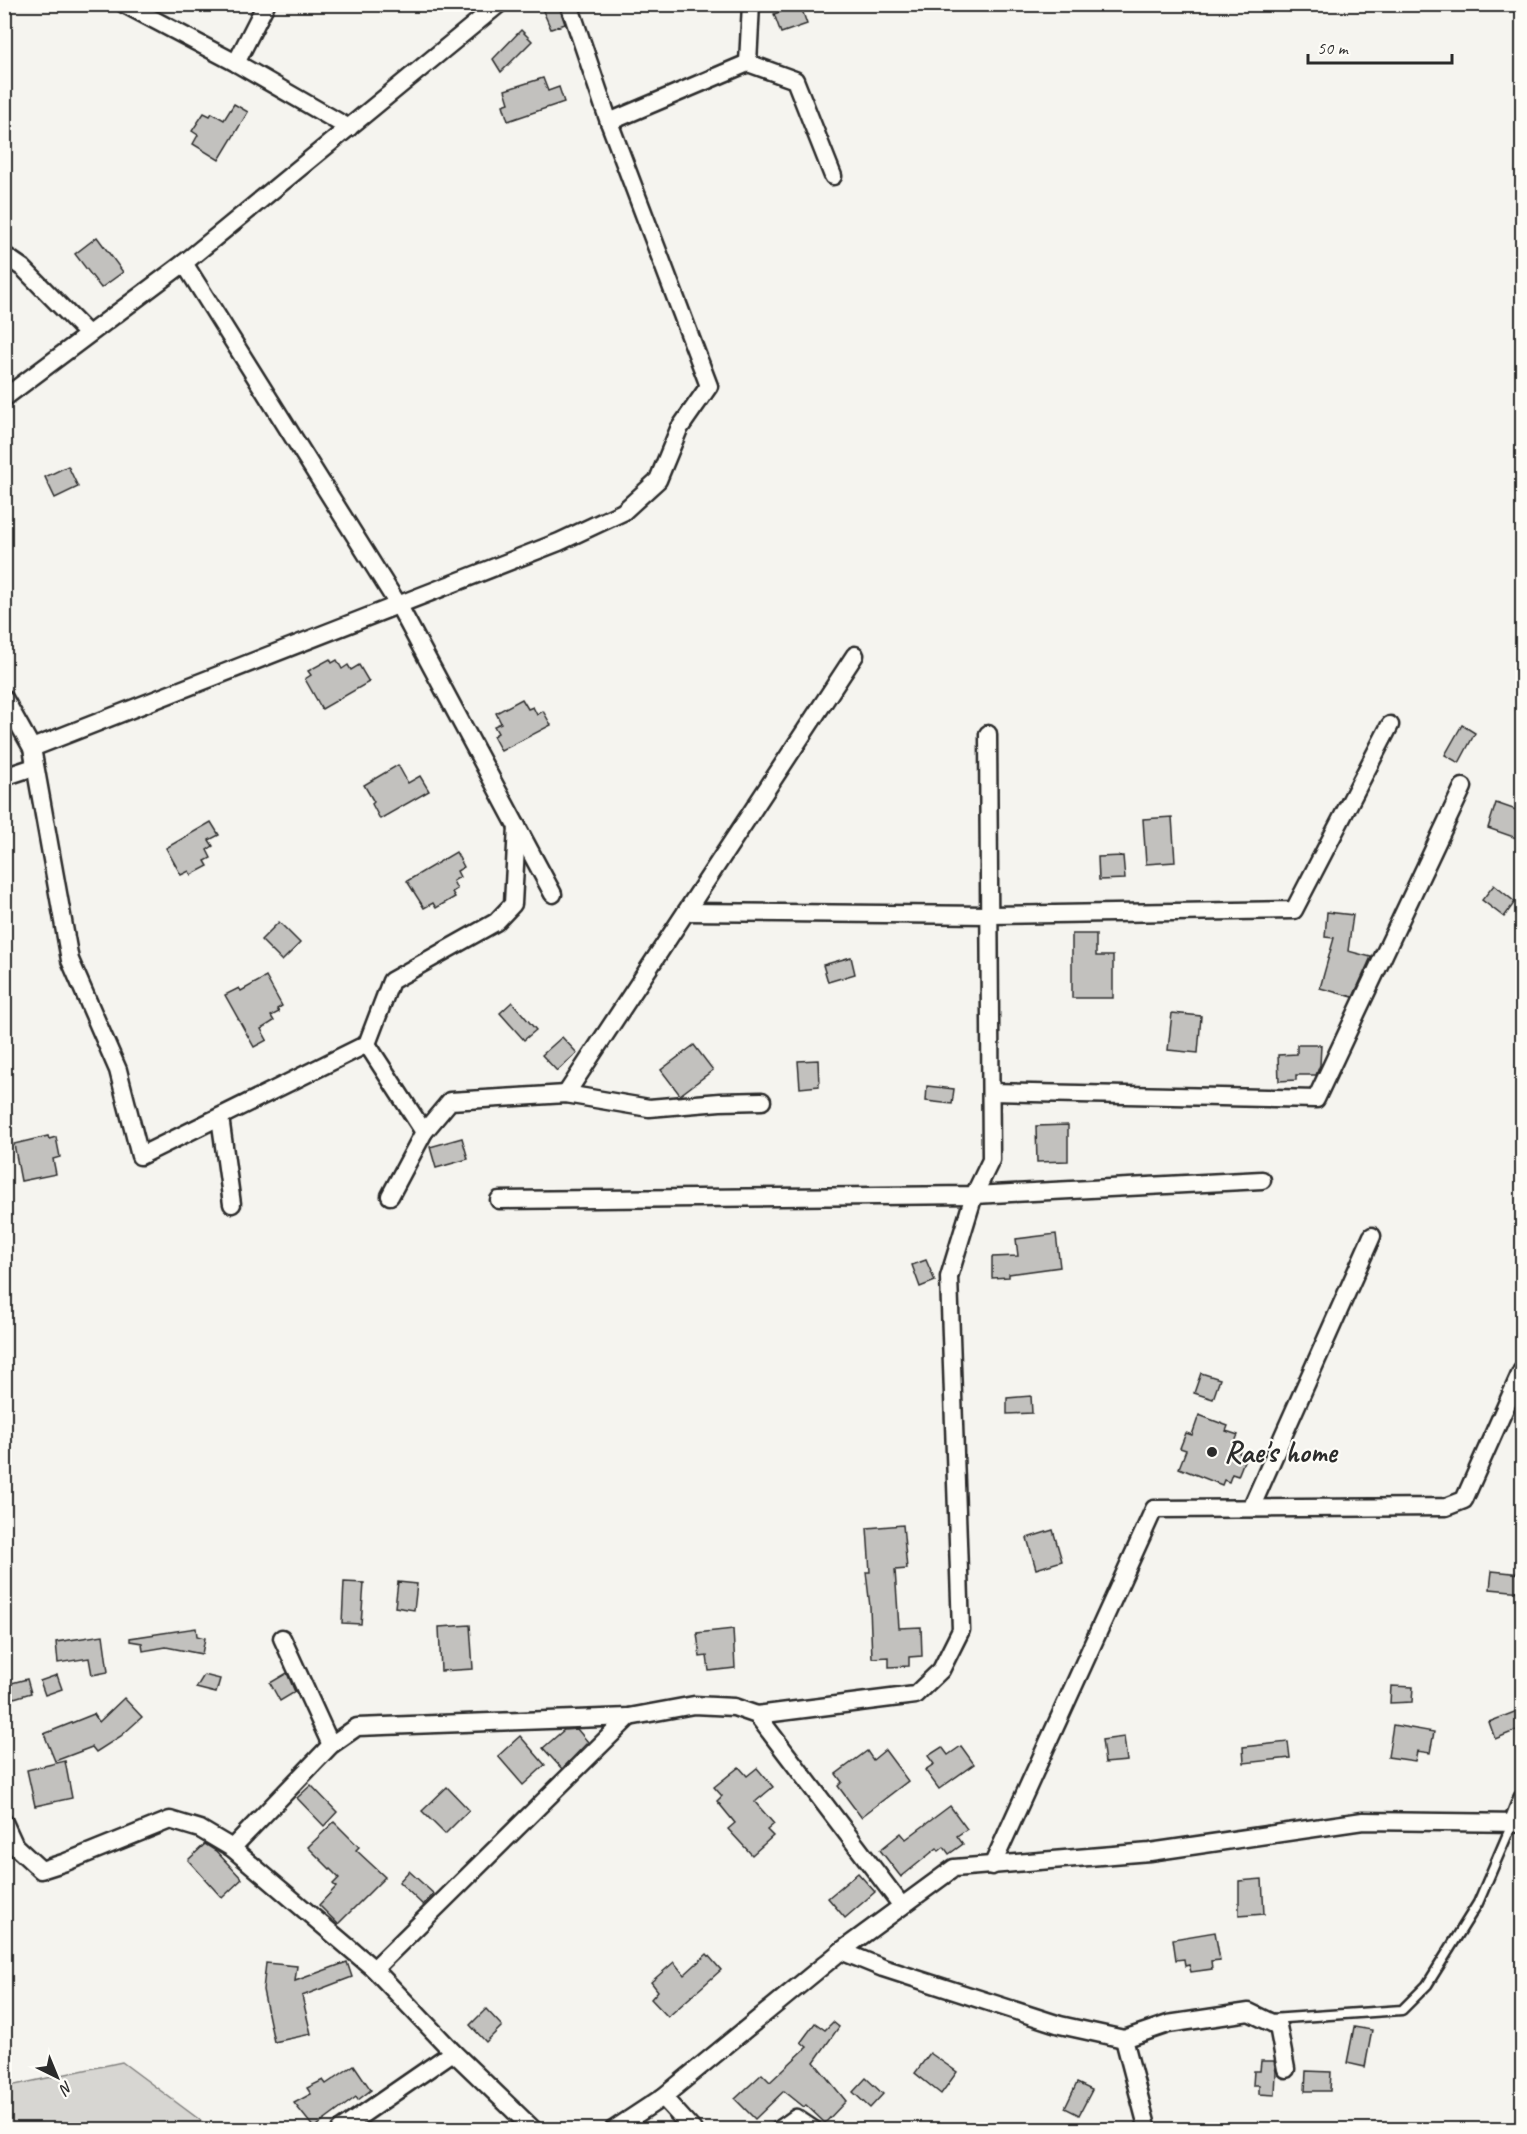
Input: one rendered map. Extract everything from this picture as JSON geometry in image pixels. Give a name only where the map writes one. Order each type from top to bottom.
[{"type":"street","points":[[124,4],[236,63],[349,128]]},
{"type":"street","points":[[236,63],[266,4]]},
{"type":"street","points":[[4,398],[184,263],[499,4]]},
{"type":"street","points":[[32,748],[560,542],[623,512],[658,480],[679,429],[709,386],[609,122],[569,4]]},
{"type":"street","points":[[748,63],[751,4]]},
{"type":"street","points":[[609,122],[748,63],[795,80],[833,176]]},
{"type":"street","points":[[4,255],[23,268],[88,334]]},
{"type":"street","points":[[184,263],[399,606],[553,894]]},
{"type":"street","points":[[566,1094],[855,655]]},
{"type":"street","points":[[4,698],[32,748],[70,960],[118,1070],[140,1156],[367,1044],[391,981],[496,922],[513,904],[517,826]]},
{"type":"street","points":[[686,912],[990,915],[1294,910],[1390,725]]},
{"type":"street","points":[[232,1848],[331,1744],[357,1727],[629,1717],[693,1705],[734,1707],[757,1715],[915,1695],[941,1670],[961,1630],[949,1277],[974,1195],[991,1160],[988,734]]},
{"type":"street","points":[[4,777],[34,767]]},
{"type":"street","points":[[991,1092],[1316,1099],[1463,787]]},
{"type":"street","points":[[367,1044],[424,1132]]},
{"type":"street","points":[[390,1196],[424,1132],[450,1101],[566,1094],[649,1108],[762,1101]]},
{"type":"street","points":[[220,1117],[232,1204]]},
{"type":"street","points":[[499,1200],[974,1195],[1262,1180]]},
{"type":"street","points":[[1251,1508],[1372,1236]]},
{"type":"street","points":[[992,1866],[1154,1509],[1446,1507],[1464,1500],[1522,1370]]},
{"type":"street","points":[[282,1638],[331,1744]]},
{"type":"street","points":[[757,1715],[902,1906]]},
{"type":"street","points":[[374,1970],[629,1717]]},
{"type":"street","points":[[613,2130],[663,2097],[841,1951],[954,1868],[1150,1852],[1363,1821],[1517,1824],[1522,1799]]},
{"type":"street","points":[[4,1822],[15,1846],[41,1870],[170,1820],[200,1829],[232,1848],[374,1970],[453,2052],[534,2130]]},
{"type":"street","points":[[841,1951],[883,1968],[1060,2025],[1124,2039],[1168,2024],[1249,2012],[1278,2026],[1286,2069]]},
{"type":"street","points":[[1124,2039],[1148,2130]]},
{"type":"street","points":[[340,2130],[453,2052]]},
{"type":"street","points":[[663,2097],[693,2130]]},
{"type":"street","points":[[779,2130],[796,2118],[814,2130]]},
{"type":"lane","points":[[1270,2019],[1402,2010],[1427,1985],[1479,1903],[1517,1824]]},
{"type":"shaded area","points":[[122,2062],[212,2129],[5,2129],[5,2087]]},
{"type":"building","points":[[540,4],[558,4],[565,24],[551,29]]},
{"type":"building","points":[[800,4],[807,24],[781,33],[774,14]]},
{"type":"building","points":[[521,30],[532,41],[501,72],[493,59]]},
{"type":"building","points":[[543,78],[548,91],[559,87],[564,102],[508,121],[503,105],[509,103],[505,90]]},
{"type":"building","points":[[234,104],[248,112],[219,160],[193,144],[198,135],[192,131],[204,113],[210,116],[212,113],[224,120]]},
{"type":"building","points":[[97,237],[123,272],[101,288],[75,254]]},
{"type":"building","points":[[68,466],[78,487],[55,498],[45,477]]},
{"type":"building","points":[[330,659],[332,663],[337,660],[342,669],[348,665],[351,670],[359,665],[369,682],[322,709],[305,679],[311,675],[308,671]]},
{"type":"building","points":[[522,699],[528,709],[533,707],[537,715],[543,711],[551,725],[501,751],[493,736],[498,733],[494,726],[501,723],[496,713]]},
{"type":"building","points":[[1462,725],[1475,733],[1459,763],[1445,755]]},
{"type":"building","points":[[398,765],[408,783],[420,776],[429,791],[380,819],[372,804],[374,802],[364,785]]},
{"type":"building","points":[[1496,803],[1522,812],[1522,840],[1488,828]]},
{"type":"building","points":[[1172,817],[1175,862],[1146,864],[1143,819]]},
{"type":"building","points":[[211,822],[219,835],[209,840],[213,846],[207,850],[211,858],[205,861],[208,866],[191,875],[189,871],[181,875],[166,848]]},
{"type":"building","points":[[456,852],[464,867],[457,871],[460,877],[453,881],[457,889],[452,892],[455,897],[436,908],[433,903],[424,908],[407,881]]},
{"type":"building","points":[[1123,856],[1125,879],[1099,880],[1098,857]]},
{"type":"building","points":[[1494,885],[1515,902],[1504,917],[1482,900]]},
{"type":"building","points":[[1327,912],[1353,915],[1348,951],[1371,957],[1353,997],[1320,988],[1334,938],[1325,937]]},
{"type":"building","points":[[279,922],[300,943],[282,961],[261,940]]},
{"type":"building","points":[[1072,934],[1096,934],[1096,956],[1113,956],[1113,998],[1072,998]]},
{"type":"building","points":[[851,957],[855,974],[828,982],[823,965]]},
{"type":"building","points":[[266,977],[282,1006],[277,1009],[279,1012],[271,1016],[274,1021],[261,1029],[267,1040],[254,1047],[225,995],[239,988],[241,991]]},
{"type":"building","points":[[512,1002],[536,1030],[524,1040],[500,1013]]},
{"type":"building","points":[[1172,1013],[1201,1016],[1198,1053],[1168,1050]]},
{"type":"building","points":[[562,1037],[577,1053],[557,1071],[542,1055]]},
{"type":"building","points":[[694,1045],[713,1070],[680,1095],[661,1070]]},
{"type":"building","points":[[1297,1045],[1321,1045],[1320,1065],[1316,1075],[1296,1075],[1296,1080],[1279,1081],[1278,1055],[1297,1054]]},
{"type":"building","points":[[818,1060],[819,1086],[800,1088],[798,1061]]},
{"type":"building","points":[[927,1086],[954,1089],[952,1104],[926,1101]]},
{"type":"building","points":[[1068,1125],[1068,1161],[1037,1162],[1036,1126]]},
{"type":"building","points":[[48,1136],[49,1139],[56,1137],[60,1157],[53,1159],[56,1174],[21,1181],[14,1144]]},
{"type":"building","points":[[462,1138],[468,1159],[436,1168],[430,1147]]},
{"type":"building","points":[[1056,1234],[1060,1267],[992,1278],[992,1257],[1018,1256],[1016,1239]]},
{"type":"building","points":[[926,1260],[935,1281],[920,1287],[912,1265]]},
{"type":"building","points":[[1201,1373],[1220,1379],[1213,1399],[1194,1393]]},
{"type":"building","points":[[1031,1396],[1032,1413],[1007,1414],[1007,1398]]},
{"type":"building","name":"Rae's home","points":[[1199,1415],[1228,1426],[1226,1431],[1238,1435],[1235,1441],[1243,1444],[1239,1453],[1246,1456],[1238,1476],[1232,1474],[1229,1482],[1224,1480],[1222,1485],[1179,1468],[1186,1450],[1180,1448],[1186,1433],[1192,1435]]},
{"type":"building","points":[[903,1525],[907,1569],[895,1570],[899,1628],[921,1627],[922,1656],[909,1657],[909,1666],[889,1667],[889,1657],[872,1658],[866,1572],[870,1572],[867,1528]]},
{"type":"building","points":[[1053,1530],[1062,1561],[1036,1569],[1027,1538]]},
{"type":"building","points":[[1492,1571],[1522,1574],[1522,1592],[1490,1589]]},
{"type":"building","points":[[344,1582],[364,1583],[361,1624],[342,1623]]},
{"type":"building","points":[[398,1582],[417,1584],[414,1610],[395,1607]]},
{"type":"building","points":[[470,1625],[473,1669],[441,1671],[439,1627]]},
{"type":"building","points":[[196,1628],[197,1636],[205,1638],[202,1654],[166,1647],[143,1651],[142,1643],[130,1641],[130,1638]]},
{"type":"building","points":[[733,1629],[735,1668],[709,1671],[707,1656],[700,1657],[697,1633]]},
{"type":"building","points":[[103,1635],[108,1672],[92,1675],[89,1658],[58,1663],[56,1642]]},
{"type":"building","points":[[287,1673],[295,1692],[280,1701],[270,1683]]},
{"type":"building","points":[[57,1675],[62,1689],[45,1695],[40,1681]]},
{"type":"building","points":[[204,1675],[220,1679],[216,1693],[196,1688]]},
{"type":"building","points":[[27,1679],[31,1693],[4,1701],[4,1685]]},
{"type":"building","points":[[1391,1686],[1413,1687],[1412,1702],[1390,1703]]},
{"type":"building","points":[[124,1698],[142,1717],[121,1736],[96,1752],[92,1747],[55,1761],[44,1734],[94,1714],[99,1722]]},
{"type":"building","points":[[1522,1709],[1522,1728],[1495,1739],[1489,1722]]},
{"type":"building","points":[[1393,1725],[1434,1732],[1430,1753],[1417,1751],[1415,1761],[1388,1757]]},
{"type":"building","points":[[577,1729],[588,1742],[562,1769],[543,1748],[564,1730]]},
{"type":"building","points":[[520,1736],[545,1765],[523,1785],[498,1756]]},
{"type":"building","points":[[1124,1737],[1127,1761],[1105,1763],[1102,1740]]},
{"type":"building","points":[[1288,1742],[1290,1758],[1244,1763],[1243,1747]]},
{"type":"building","points":[[961,1746],[974,1764],[939,1789],[925,1770],[934,1764],[928,1756],[942,1747],[948,1755]]},
{"type":"building","points":[[885,1750],[908,1781],[861,1817],[838,1786],[842,1782],[836,1774],[867,1751],[873,1760]]},
{"type":"building","points":[[65,1761],[72,1798],[35,1806],[27,1770]]},
{"type":"building","points":[[739,1767],[747,1776],[757,1768],[773,1787],[755,1802],[774,1824],[767,1830],[773,1836],[752,1855],[728,1829],[735,1823],[717,1801],[722,1796],[714,1787]]},
{"type":"building","points":[[311,1785],[337,1812],[324,1826],[297,1798]]},
{"type":"building","points":[[447,1787],[469,1810],[445,1834],[422,1811]]},
{"type":"building","points":[[950,1806],[967,1829],[957,1836],[963,1844],[949,1854],[944,1847],[939,1851],[937,1848],[901,1877],[880,1850],[901,1833],[906,1839]]},
{"type":"building","points":[[334,1822],[359,1847],[356,1850],[385,1877],[338,1924],[319,1905],[336,1887],[333,1884],[339,1878],[308,1847]]},
{"type":"building","points":[[205,1844],[216,1851],[242,1879],[222,1898],[188,1860]]},
{"type":"building","points":[[409,1871],[434,1894],[423,1905],[399,1882]]},
{"type":"building","points":[[858,1873],[875,1892],[845,1918],[828,1898]]},
{"type":"building","points":[[1262,1879],[1264,1914],[1239,1916],[1239,1881]]},
{"type":"building","points":[[1215,1932],[1220,1960],[1211,1961],[1212,1969],[1191,1972],[1189,1965],[1185,1966],[1184,1959],[1176,1960],[1173,1939]]},
{"type":"building","points":[[707,1954],[721,1970],[668,2017],[651,1999],[658,1991],[651,1982],[674,1962],[684,1975]]},
{"type":"building","points":[[347,1962],[352,1977],[302,1996],[311,2034],[274,2042],[263,1990],[266,1963],[297,1966],[295,1981]]},
{"type":"building","points":[[486,2009],[502,2026],[486,2042],[470,2025]]},
{"type":"building","points":[[833,2022],[839,2027],[814,2062],[846,2101],[825,2123],[806,2105],[804,2107],[784,2091],[755,2119],[735,2099],[762,2074],[770,2082],[807,2047],[801,2042],[815,2023],[825,2030]]},
{"type":"building","points":[[1354,2027],[1372,2030],[1365,2067],[1347,2063]]},
{"type":"building","points":[[930,2053],[957,2072],[941,2094],[915,2073]]},
{"type":"building","points":[[1261,2061],[1274,2061],[1275,2095],[1259,2094],[1259,2085],[1253,2085],[1254,2071],[1260,2071]]},
{"type":"building","points":[[354,2065],[371,2090],[358,2100],[356,2097],[314,2128],[294,2103],[311,2094],[307,2088],[323,2080],[326,2084]]},
{"type":"building","points":[[1306,2071],[1331,2072],[1330,2091],[1305,2091]]},
{"type":"building","points":[[866,2078],[883,2094],[870,2108],[853,2092]]},
{"type":"building","points":[[1077,2083],[1092,2090],[1079,2115],[1065,2108]]},
{"type":"place","name":"Rae's home","points":[[1212,1452]]}]
